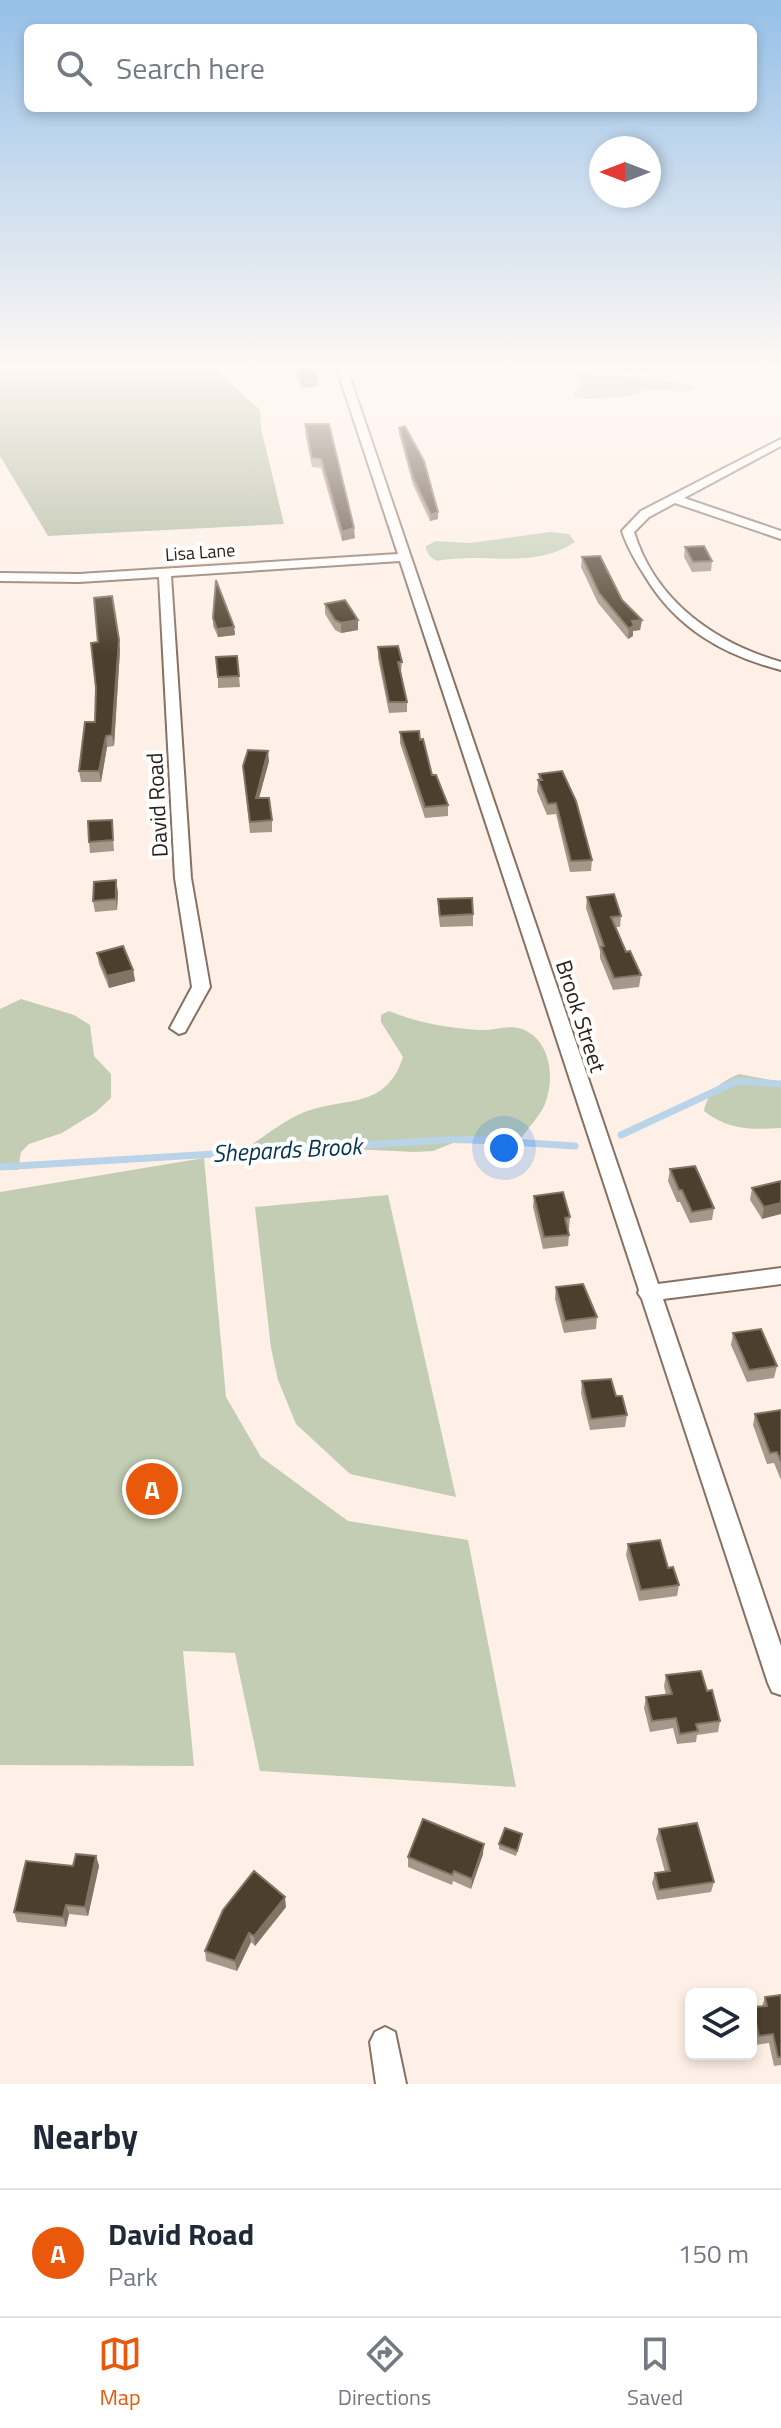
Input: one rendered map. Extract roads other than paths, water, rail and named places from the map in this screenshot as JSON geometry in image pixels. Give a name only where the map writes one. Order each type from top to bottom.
[{"type":"street","name":"Brook Street","points":[[372,460],[781,1683]]},
{"type":"street","points":[[742,460],[645,514],[629,526],[629,536],[663,597],[681,618],[727,647],[781,666]]},
{"type":"street","points":[[675,499],[781,535]]},
{"type":"street","name":"Lisa Lane","points":[[0,577],[79,578],[403,557]]},
{"type":"street","name":"David Road","points":[[165,572],[183,878],[201,987],[179,1028]]},
{"type":"street","points":[[648,1293],[781,1276]]},
{"type":"street","points":[[385,2042],[391,2084]]},
{"type":"waterway","name":"Shepards Brook","points":[[621,1135],[737,1081],[781,1084]]},
{"type":"waterway","name":"Shepards Brook","points":[[0,1167],[462,1139],[575,1146]]},
{"type":"place","name":"David Road","points":[[152,1489]]}]
